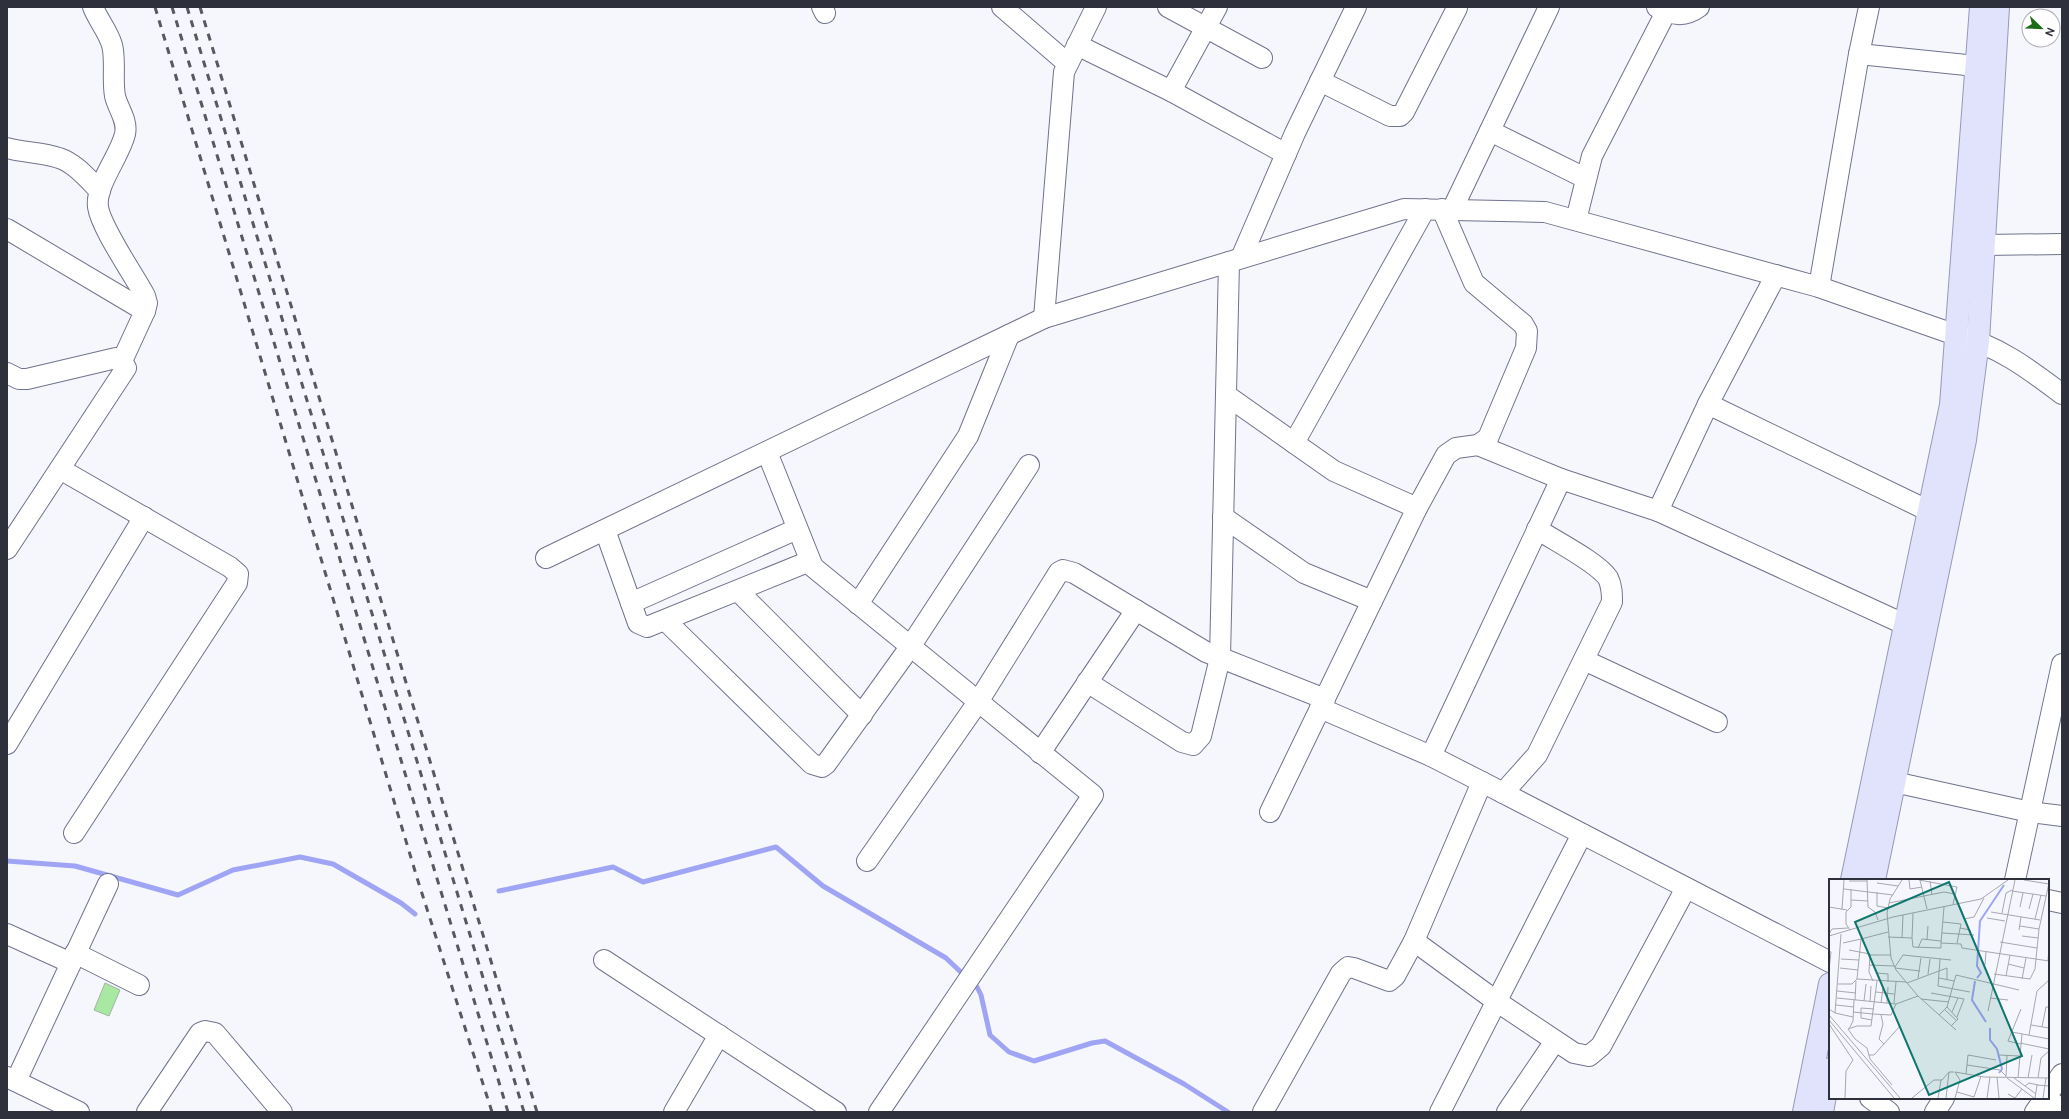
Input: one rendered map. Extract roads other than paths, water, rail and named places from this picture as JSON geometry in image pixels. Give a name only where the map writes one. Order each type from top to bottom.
[{"type":"main road","points":[[1852,879],[1951,405],[1981,7]]},
{"type":"main road","points":[[1874,879],[1965,440],[1978,341],[1998,7]]},
{"type":"main road","points":[[1804,1112],[1829,989]]},
{"type":"main road","points":[[1822,1112],[1829,1074]]},
{"type":"street","points":[[92,7],[113,46],[113,82],[116,98],[126,124],[125,134],[119,151],[100,191],[98,207],[106,228],[145,296],[147,303],[145,311],[122,360]]},
{"type":"street","points":[[1002,7],[1067,63]]},
{"type":"street","points":[[1044,318],[1062,84],[1067,63],[1096,7]]},
{"type":"street","points":[[1168,7],[1262,58]]},
{"type":"street","points":[[1171,90],[1217,7]]},
{"type":"street","points":[[1087,682],[1182,742],[1193,745],[1201,736],[1220,658],[1226,395],[1235,260],[1356,7]]},
{"type":"street","points":[[1294,443],[1490,131],[1549,7]]},
{"type":"street","points":[[1576,220],[1585,178],[1592,156],[1662,9],[1677,16],[1684,15],[1699,7]]},
{"type":"street","points":[[1820,287],[1859,54],[1869,7]]},
{"type":"street","points":[[1320,81],[1390,116],[1400,116],[1404,112],[1457,8]]},
{"type":"street","points":[[1077,45],[1171,90],[1286,154]]},
{"type":"street","points":[[1859,54],[1976,66]]},
{"type":"street","points":[[1490,131],[1585,178]]},
{"type":"street","points":[[7,148],[19,152],[59,158],[72,165],[100,191]]},
{"type":"street","points":[[546,558],[1044,318],[1404,209],[1545,212],[1820,287],[1956,335],[1978,341],[2019,362],[2062,394]]},
{"type":"street","points":[[1270,812],[1417,508],[1450,450],[1478,445],[1488,438],[1526,348],[1527,331],[1523,324],[1481,290],[1474,282],[1440,209]]},
{"type":"street","points":[[7,229],[145,311]]},
{"type":"street","points":[[1984,245],[2062,244]]},
{"type":"street","points":[[1658,511],[1708,404],[1776,275]]},
{"type":"street","points":[[858,604],[968,436],[1008,335]]},
{"type":"street","points":[[7,373],[19,379],[28,379],[116,358],[122,360],[126,368],[7,549]]},
{"type":"street","points":[[1226,395],[1334,471],[1417,508]]},
{"type":"street","points":[[1708,404],[1929,512]]},
{"type":"street","points":[[1478,445],[1561,479],[1658,511],[1906,625]]},
{"type":"street","points":[[767,452],[813,568],[1093,795],[878,1112]]},
{"type":"street","points":[[666,621],[812,764],[822,767],[826,764],[862,715],[910,647],[1029,465]]},
{"type":"street","points":[[60,469],[230,567],[238,574],[237,583],[74,833]]},
{"type":"street","points":[[1431,756],[1561,479]]},
{"type":"street","points":[[7,744],[144,517]]},
{"type":"street","points":[[1223,517],[1304,573],[1372,601]]},
{"type":"street","points":[[631,603],[797,529]]},
{"type":"street","points":[[605,530],[638,623],[647,628],[810,561]]},
{"type":"street","points":[[1503,793],[1538,755],[1612,602],[1612,590],[1608,579],[1599,569],[1537,530]]},
{"type":"street","points":[[867,861],[978,702],[1059,572],[1063,570],[1074,573],[1206,652],[1323,703],[1431,756],[1829,961]]},
{"type":"street","points":[[738,591],[862,715]]},
{"type":"street","points":[[1040,753],[1136,610]]},
{"type":"street","points":[[1584,660],[1717,722]]},
{"type":"street","points":[[2015,879],[2062,664]]},
{"type":"street","points":[[1265,1109],[1341,973],[1348,968],[1354,968],[1389,981],[1395,976],[1414,941],[1482,782]]},
{"type":"street","points":[[1894,782],[2030,812],[2062,816]]},
{"type":"street","points":[[1444,1110],[1496,1001],[1582,834]]},
{"type":"street","points":[[79,1112],[12,1079],[73,958],[108,884]]},
{"type":"street","points":[[1414,941],[1496,1001],[1574,1054],[1589,1056],[1596,1052],[1601,1046],[1686,888]]},
{"type":"street","points":[[2049,900],[2062,903]]},
{"type":"street","points":[[7,934],[73,958],[139,985]]},
{"type":"street","points":[[604,960],[836,1112]]},
{"type":"street","points":[[147,1112],[200,1033],[211,1031],[215,1033],[282,1112]]},
{"type":"street","points":[[674,1112],[719,1036]]},
{"type":"street","points":[[1507,1112],[1555,1041]]},
{"type":"street","points":[[2049,1093],[2062,1074]]},
{"type":"street","points":[[1871,1099],[1889,1112]]},
{"type":"street","points":[[1935,1112],[1943,1099]]},
{"type":"street","points":[[2035,1112],[2045,1099]]},
{"type":"street","points":[[2047,1099],[2062,1110]]},
{"type":"waterway","points":[[499,891],[613,867],[643,882],[776,847],[823,886],[946,958],[966,977]]},
{"type":"waterway","points":[[7,861],[75,866],[178,895],[233,870],[300,857],[333,864],[401,903],[415,914]]},
{"type":"waterway","points":[[972,982],[977,987],[981,995],[990,1035],[1009,1052],[1034,1061],[1092,1043],[1105,1041],[1184,1084],[1228,1112]]},
{"type":"railway","points":[[155,7],[418,881],[492,1112]]},
{"type":"railway","points":[[172,7],[508,1112]]},
{"type":"railway","points":[[187,7],[524,1112]]},
{"type":"railway","points":[[200,7],[537,1112]]}]
